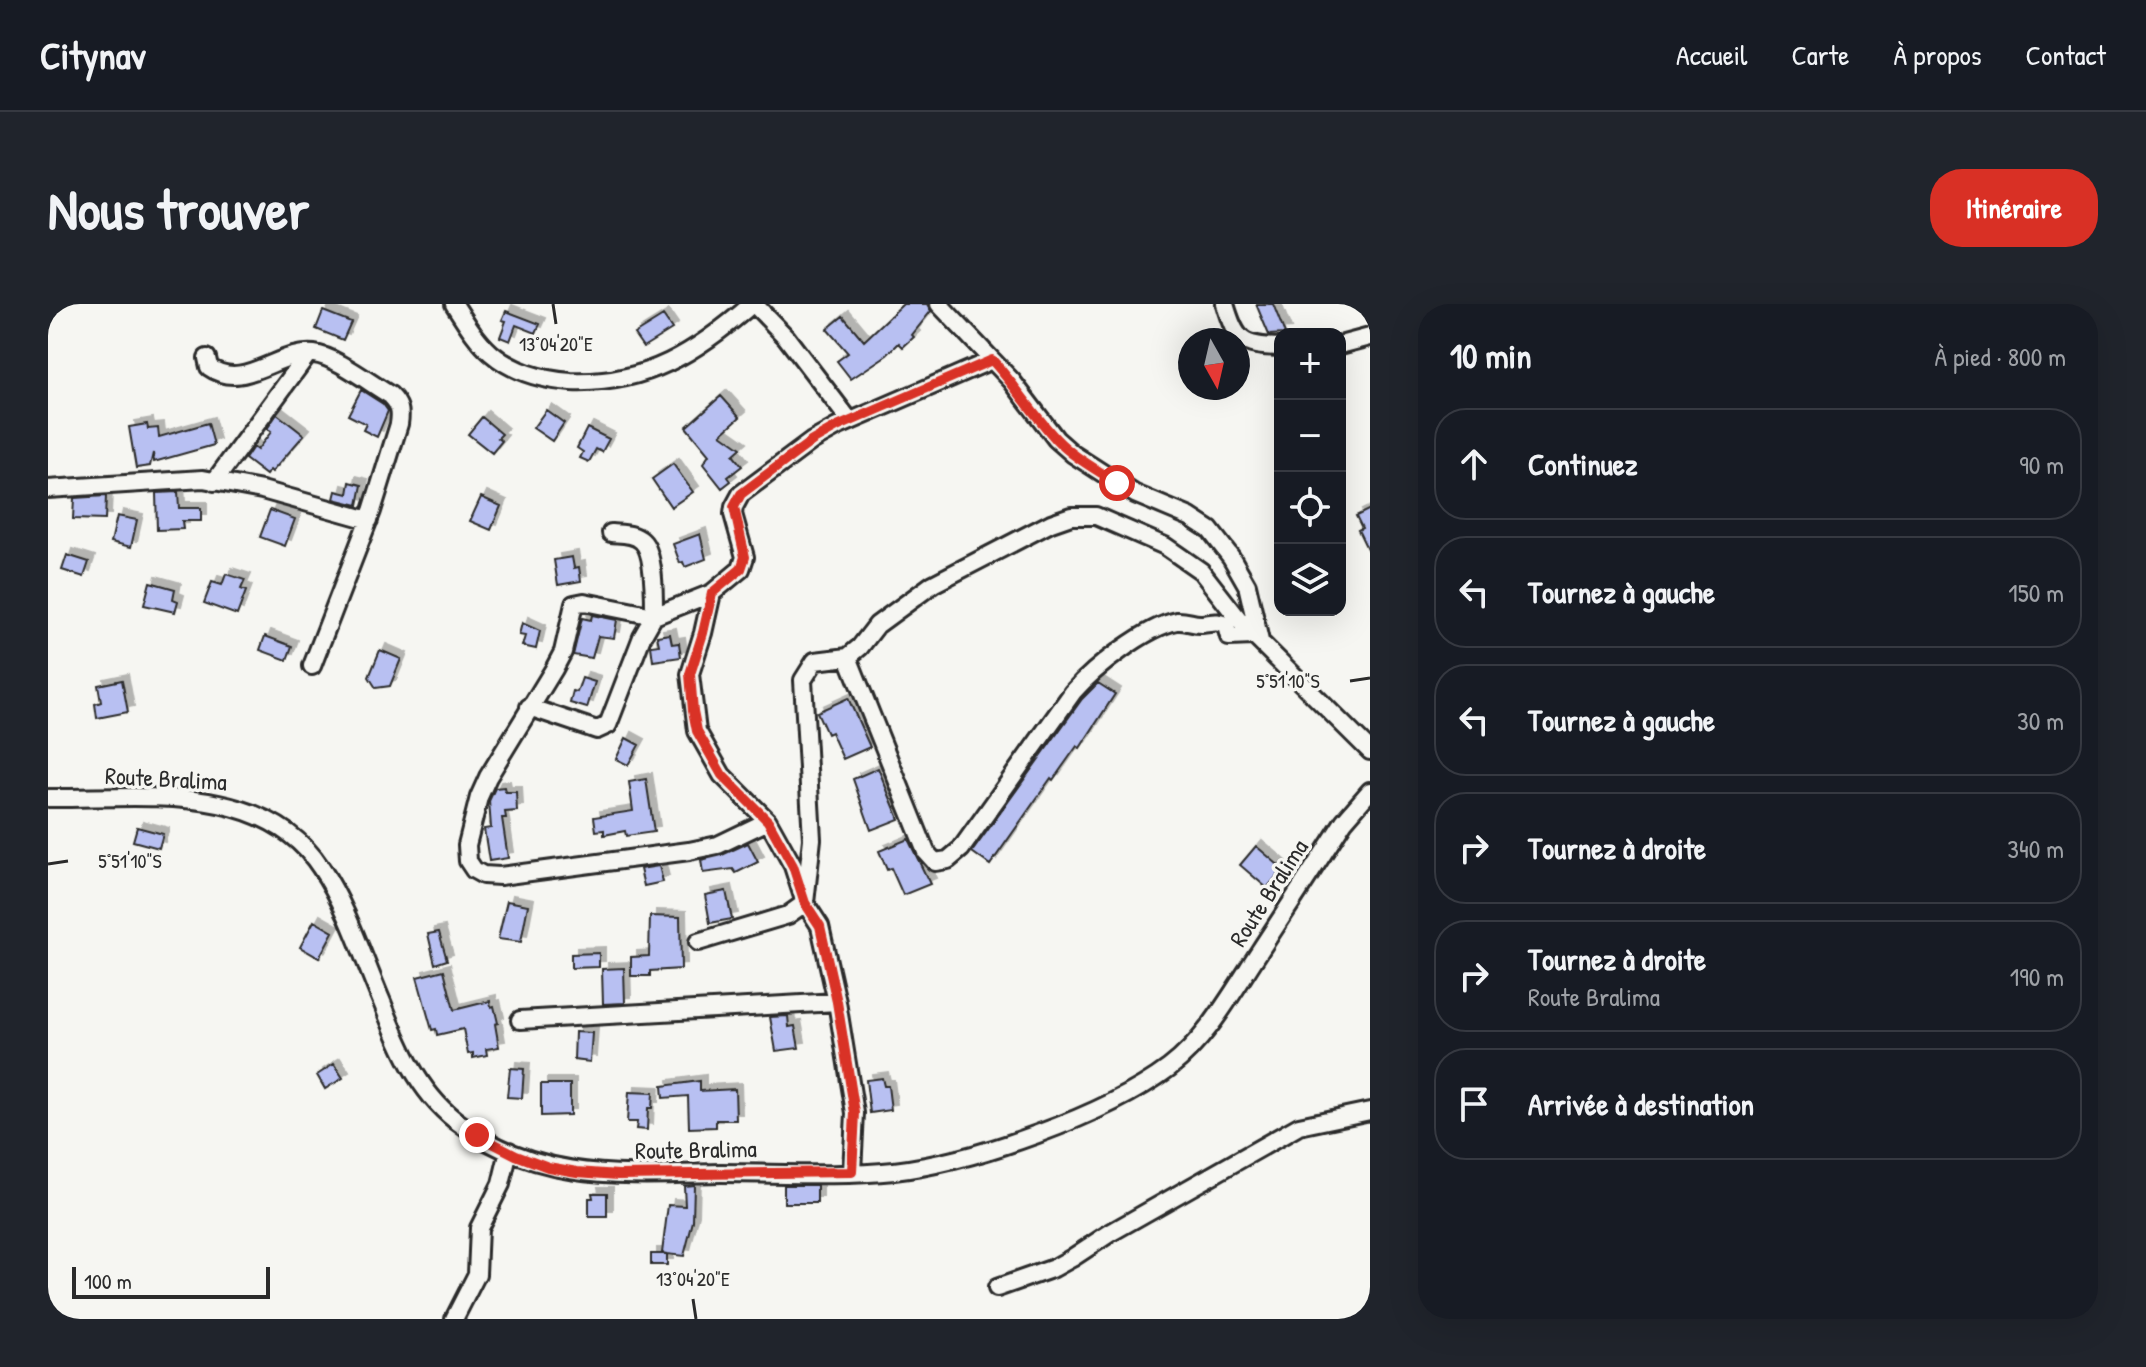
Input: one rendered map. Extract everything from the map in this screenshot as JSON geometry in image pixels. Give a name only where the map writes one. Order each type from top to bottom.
[{"type":"street","points":[[454,304],[490,352],[503,362],[536,378],[593,383],[621,380],[668,364],[709,339],[753,304],[786,337],[850,421]]},
{"type":"street","points":[[939,304],[1012,381],[1056,439],[1073,454],[1135,494],[1190,517],[1210,530],[1247,585],[1257,639]]},
{"type":"street","points":[[1225,304],[1233,332],[1241,340],[1247,344],[1274,346]]},
{"type":"street","points":[[1346,343],[1370,337]]},
{"type":"street","points":[[214,482],[308,354]]},
{"type":"street","points":[[207,358],[209,367],[215,371],[235,376],[308,354],[327,358],[390,395],[399,404],[399,424],[369,520],[312,666]]},
{"type":"street","points":[[768,821],[718,845],[689,851],[500,876],[483,875],[474,870],[467,853],[479,797],[563,652],[570,614],[577,602],[654,616],[712,593],[734,576],[744,562],[733,514],[741,494],[812,441],[850,421],[992,360]]},
{"type":"street","points":[[48,489],[190,479],[262,490],[369,520]]},
{"type":"street","points":[[698,942],[788,915],[805,903],[812,839],[803,680],[815,661],[848,657],[877,625],[933,584],[1051,523],[1071,516],[1096,516],[1165,546],[1201,571],[1257,639],[1370,751]]},
{"type":"street","points":[[529,707],[597,730],[608,725],[642,637],[654,616],[647,548],[642,540],[632,535],[611,533]]},
{"type":"street","points":[[712,593],[690,674],[697,731],[722,775],[768,821],[793,866],[805,903],[820,926],[837,1002],[855,1113],[852,1172]]},
{"type":"street","points":[[848,657],[926,852],[935,862],[948,860],[961,849],[1073,692],[1103,664],[1146,633],[1179,621],[1199,625],[1219,622],[1226,626],[1229,637],[1257,639]]},
{"type":"street","name":"Route Bralima","points":[[48,798],[197,800],[236,807],[269,820],[295,838],[319,863],[399,1044],[421,1082],[452,1118],[477,1135],[548,1167],[604,1174],[894,1171],[964,1157],[1040,1133],[1117,1100],[1170,1067],[1211,1027],[1344,821],[1370,791]]},
{"type":"street","points":[[520,1020],[837,1002]]},
{"type":"street","points":[[997,1288],[1054,1268],[1121,1226],[1299,1126],[1370,1111]]},
{"type":"street","points":[[454,1319],[477,1274],[479,1228],[501,1184],[509,1151]]},
{"type":"building","points":[[903,304],[927,304],[931,311],[912,335],[914,337],[903,347],[899,343],[851,379],[837,361],[848,353],[827,329],[843,316],[864,341]]},
{"type":"building","points":[[1256,304],[1273,304],[1283,328],[1274,328],[1274,335],[1269,335]]},
{"type":"building","points":[[323,311],[351,322],[343,340],[316,329]]},
{"type":"building","points":[[506,311],[540,324],[536,333],[516,325],[510,341],[500,337]]},
{"type":"building","points":[[663,316],[672,329],[643,347],[634,334]]},
{"type":"building","points":[[361,390],[383,404],[388,411],[377,437],[363,430],[366,424],[348,415]]},
{"type":"building","points":[[721,396],[740,417],[721,434],[741,448],[733,455],[742,466],[728,477],[731,481],[722,488],[703,464],[709,455],[686,427]]},
{"type":"building","points":[[546,410],[564,423],[552,441],[533,428]]},
{"type":"building","points":[[277,414],[304,435],[266,475],[245,459],[253,447],[257,450],[271,432],[267,429]]},
{"type":"building","points":[[482,417],[502,434],[498,438],[502,441],[492,453],[468,434]]},
{"type":"building","points":[[208,423],[214,445],[154,462],[153,453],[150,466],[136,468],[129,427],[147,424],[148,429],[158,428],[159,437]]},
{"type":"building","points":[[587,428],[609,439],[602,452],[596,449],[589,462],[580,458],[583,452],[577,448]]},
{"type":"building","points":[[673,464],[693,492],[671,507],[652,479]]},
{"type":"building","points":[[350,482],[362,485],[358,505],[334,499],[336,491],[348,494]]},
{"type":"building","points":[[178,492],[179,508],[201,508],[201,521],[182,521],[183,529],[157,530],[156,493]]},
{"type":"building","points":[[106,496],[105,520],[73,519],[74,498]]},
{"type":"building","points":[[481,497],[501,506],[491,530],[470,521]]},
{"type":"building","points":[[1370,509],[1370,555],[1358,530],[1362,528],[1356,516]]},
{"type":"building","points":[[270,510],[295,519],[285,546],[260,537]]},
{"type":"building","points":[[117,516],[137,520],[131,547],[111,542]]},
{"type":"building","points":[[700,534],[706,559],[685,567],[683,562],[680,563],[673,544]]},
{"type":"building","points":[[67,555],[89,562],[84,577],[62,570]]},
{"type":"building","points":[[572,557],[574,568],[579,567],[581,581],[558,585],[554,560]]},
{"type":"building","points":[[226,574],[245,580],[241,589],[246,591],[237,615],[204,603],[212,582],[222,585]]},
{"type":"building","points":[[150,582],[175,589],[173,599],[178,601],[175,612],[144,605]]},
{"type":"building","points":[[592,615],[617,620],[614,638],[598,636],[592,658],[573,655],[582,618],[591,620]]},
{"type":"building","points":[[522,623],[540,631],[536,649],[522,646],[525,636],[519,635]]},
{"type":"building","points":[[670,634],[672,644],[679,643],[681,657],[653,661],[651,646],[659,645],[657,636]]},
{"type":"building","points":[[265,636],[292,646],[287,660],[260,650]]},
{"type":"building","points":[[380,650],[401,659],[390,686],[376,688],[369,677]]},
{"type":"building","points":[[582,678],[595,682],[587,708],[570,703],[573,691],[577,692]]},
{"type":"building","points":[[122,680],[128,712],[97,718],[95,704],[101,702],[98,685]]},
{"type":"building","points":[[1098,683],[1115,694],[1080,748],[1077,746],[1053,780],[1051,778],[990,865],[972,852],[1082,699]]},
{"type":"building","points":[[848,698],[870,747],[843,759],[831,732],[827,734],[817,712]]},
{"type":"building","points":[[626,738],[639,745],[628,765],[616,759]]},
{"type":"building","points":[[878,768],[899,819],[871,830],[853,779]]},
{"type":"building","points":[[646,779],[654,832],[626,836],[625,831],[604,835],[604,830],[596,831],[594,817],[633,811],[629,782]]},
{"type":"building","points":[[504,787],[505,792],[516,792],[517,811],[505,812],[506,818],[502,818],[508,858],[489,861],[484,829],[491,828],[489,801],[495,788]]},
{"type":"building","points":[[137,827],[163,834],[159,848],[133,841]]},
{"type":"building","points":[[908,839],[930,884],[903,895],[879,851]]},
{"type":"building","points":[[748,843],[758,862],[736,873],[733,869],[703,873],[701,860],[722,855]]},
{"type":"building","points":[[1256,846],[1283,869],[1267,888],[1240,865]]},
{"type":"building","points":[[659,866],[663,882],[644,886],[640,869]]},
{"type":"building","points":[[726,891],[732,919],[710,923],[705,895]]},
{"type":"building","points":[[507,901],[528,905],[521,942],[498,939]]},
{"type":"building","points":[[650,916],[680,917],[681,969],[650,971],[650,976],[631,976],[631,957],[649,956]]},
{"type":"building","points":[[314,921],[333,932],[319,958],[300,947]]},
{"type":"building","points":[[439,932],[447,960],[435,964],[428,934]]},
{"type":"building","points":[[599,953],[599,967],[571,968],[571,954]]},
{"type":"building","points":[[624,968],[625,1003],[603,1004],[602,969]]},
{"type":"building","points":[[444,970],[454,1010],[490,1001],[491,1007],[494,1006],[499,1047],[486,1049],[487,1055],[473,1058],[473,1053],[468,1054],[463,1029],[437,1035],[436,1029],[432,1030],[417,977]]},
{"type":"building","points":[[788,1016],[789,1027],[795,1026],[799,1048],[776,1051],[770,1017]]},
{"type":"building","points":[[575,1032],[592,1033],[590,1062],[574,1060]]},
{"type":"building","points":[[334,1064],[343,1078],[325,1089],[317,1075]]},
{"type":"building","points":[[510,1068],[524,1069],[522,1098],[507,1097]]},
{"type":"building","points":[[882,1078],[884,1086],[888,1086],[891,1110],[870,1113],[866,1080]]},
{"type":"building","points":[[700,1081],[700,1091],[735,1089],[736,1120],[716,1120],[716,1127],[689,1128],[688,1096],[663,1098],[662,1086]]},
{"type":"building","points":[[541,1084],[570,1084],[570,1115],[541,1116]]},
{"type":"building","points":[[629,1092],[653,1093],[652,1108],[648,1108],[647,1130],[636,1129],[637,1122],[627,1122]]},
{"type":"building","points":[[694,1185],[693,1221],[684,1256],[662,1253],[668,1205],[685,1206],[684,1186]]},
{"type":"building","points":[[784,1185],[817,1185],[817,1203],[784,1203]]},
{"type":"building","points":[[592,1193],[607,1193],[607,1217],[589,1217]]},
{"type":"building","points":[[651,1254],[667,1254],[667,1265],[651,1265]]},
{"type":"route","points":[[477,1135],[548,1167],[577,1172],[618,1175],[852,1172],[855,1113],[837,1002],[820,926],[805,903],[787,853],[768,821],[722,775],[697,731],[693,711],[690,674],[712,593],[741,569],[745,557],[733,514],[734,507],[741,494],[812,441],[837,427],[992,360],[1056,439],[1117,483]]}]
